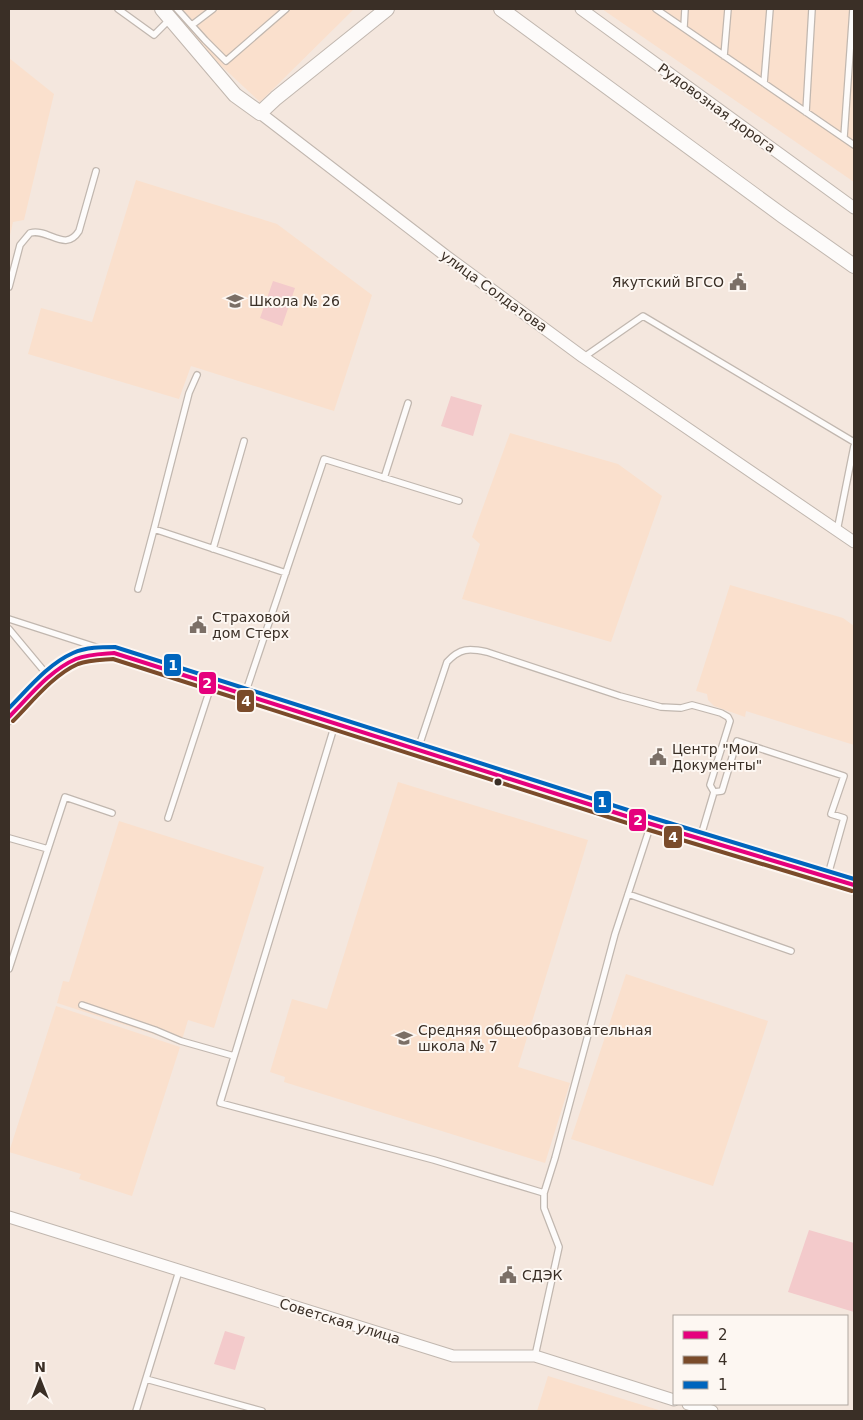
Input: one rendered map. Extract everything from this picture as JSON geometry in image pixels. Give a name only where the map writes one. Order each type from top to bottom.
[{"type":"main road","points":[[9,717],[50,678],[74,660],[84,656],[114,653],[651,824],[854,885]]},
{"type":"street","points":[[260,113],[387,9]]},
{"type":"street","points":[[501,9],[854,266]]},
{"type":"street","name":"Рудовозная дорога","points":[[580,9],[854,208]]},
{"type":"street","name":"улица Солдатова","points":[[170,12],[235,96],[260,113],[446,256],[584,357],[854,542]]},
{"type":"street","name":"Советская улица","points":[[9,1217],[453,1356],[534,1356],[673,1400]]},
{"type":"street","points":[[691,1405],[712,1411]]},
{"type":"lane","points":[[118,9],[154,35],[170,12],[192,25],[226,61],[286,9]]},
{"type":"lane","points":[[192,25],[213,9]]},
{"type":"lane","points":[[656,9],[854,144]]},
{"type":"lane","points":[[684,28],[685,9]]},
{"type":"lane","points":[[724,56],[728,9]]},
{"type":"lane","points":[[764,84],[770,9]]},
{"type":"lane","points":[[806,112],[812,9]]},
{"type":"lane","points":[[844,137],[853,9]]},
{"type":"lane","points":[[9,287],[20,245],[30,233],[41,232],[65,240],[70,240],[76,235],[79,231],[96,171]]},
{"type":"lane","points":[[584,357],[643,316],[854,442]]},
{"type":"lane","points":[[138,589],[189,393],[197,375]]},
{"type":"lane","points":[[384,478],[408,403]]},
{"type":"lane","points":[[213,549],[244,441]]},
{"type":"lane","points":[[837,531],[854,446]]},
{"type":"lane","points":[[245,694],[324,459],[459,501]]},
{"type":"lane","points":[[154,529],[286,573]]},
{"type":"lane","points":[[9,619],[114,653]]},
{"type":"lane","points":[[9,629],[50,678]]},
{"type":"lane","points":[[418,749],[447,662],[455,654],[464,650],[488,652],[620,696],[661,707],[680,708],[692,705],[721,713],[728,717],[730,721],[728,733],[710,785],[714,792],[700,839]]},
{"type":"lane","points":[[168,818],[211,684]]},
{"type":"lane","points":[[336,723],[220,1103],[434,1160],[544,1193]]},
{"type":"lane","points":[[714,792],[722,791],[737,742],[844,776],[831,814],[844,818],[827,877]]},
{"type":"lane","points":[[9,969],[64,797],[112,813]]},
{"type":"lane","points":[[534,1356],[559,1247],[544,1208],[544,1193],[615,934],[651,824]]},
{"type":"lane","points":[[9,838],[48,849]]},
{"type":"lane","points":[[628,894],[791,951]]},
{"type":"lane","points":[[82,1005],[181,1041],[234,1056]]},
{"type":"lane","points":[[136,1411],[180,1270]]},
{"type":"lane","points":[[146,1379],[262,1411]]},
{"type":"shaded area","points":[[167,9],[354,9],[260,102],[200,46]]},
{"type":"shaded area","points":[[602,9],[854,9],[854,182]]},
{"type":"shaded area","points":[[9,58],[54,94],[24,220],[13,222],[9,240]]},
{"type":"shaded area","name":"Школа № 26","points":[[136,180],[277,224],[372,295],[334,411],[191,366],[179,399],[28,354],[41,308],[92,322]]},
{"type":"shaded area","points":[[273,281],[295,288],[282,326],[260,318]]},
{"type":"shaded area","points":[[451,396],[482,405],[473,436],[441,426]]},
{"type":"shaded area","points":[[510,433],[618,464],[662,496],[611,642],[462,599],[480,544],[472,537]]},
{"type":"shaded area","points":[[730,585],[843,618],[854,626],[854,745],[746,711],[745,717],[714,706],[708,700],[707,694],[696,691]]},
{"type":"shaded area","name":"Cредняя общеобразовательная школа № 7","points":[[398,782],[588,840],[518,1067],[570,1083],[545,1163],[284,1082],[285,1077],[270,1072],[292,999],[327,1009]]},
{"type":"shaded area","points":[[119,821],[264,867],[214,1028],[188,1020],[181,1043],[57,1003],[63,981],[69,982]]},
{"type":"shaded area","points":[[626,974],[768,1021],[713,1186],[571,1139]]},
{"type":"shaded area","points":[[56,1006],[180,1047],[132,1196],[79,1179],[81,1174],[9,1152]]},
{"type":"shaded area","points":[[809,1230],[854,1243],[854,1312],[788,1292]]},
{"type":"shaded area","points":[[225,1331],[245,1337],[235,1370],[214,1364]]},
{"type":"shaded area","points":[[548,1376],[662,1411],[537,1411]]},
{"type":"transit line","name":"1","points":[[9,708],[39,678],[64,658],[83,650],[115,647],[653,818],[854,879]]},
{"type":"transit line","name":"2","points":[[9,717],[40,685],[66,664],[85,656],[114,653],[651,824],[854,885]]},
{"type":"transit line","name":"4","points":[[13,721],[43,690],[69,669],[78,664],[95,660],[113,659],[649,830],[852,891]]},
{"type":"place","name":"Якутский ВГСО","points":[[738,282]]},
{"type":"place","name":"Школа № 26","points":[[235,301]]},
{"type":"place","name":"Страховой дом Стерх","points":[[198,625]]},
{"type":"place","name":"Центр \"Мои Документы\"","points":[[658,757]]},
{"type":"place","name":"Cредняя общеобразовательная школа № 7","points":[[404,1038]]},
{"type":"place","name":"СДЭК","points":[[508,1275]]}]
